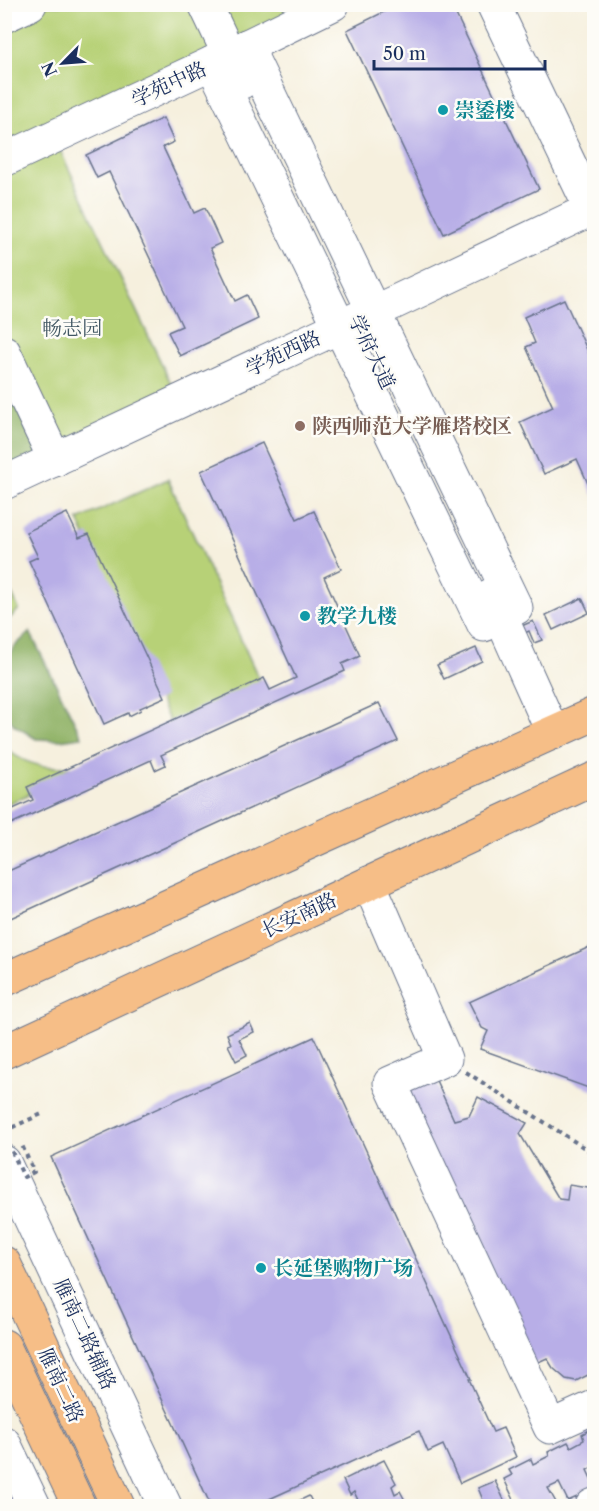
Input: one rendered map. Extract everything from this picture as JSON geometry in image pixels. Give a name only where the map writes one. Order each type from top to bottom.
[{"type":"main road","points":[[4,980],[594,714]]},
{"type":"main road","name":"长安南路","points":[[4,1052],[594,779]]},
{"type":"main road","name":"雁南二路","points":[[4,1263],[118,1506]]},
{"type":"main road","name":"雁南二路","points":[[4,1346],[79,1506]]},
{"type":"street","points":[[4,16],[30,4]]},
{"type":"street","points":[[205,4],[357,319],[484,625],[501,616],[553,733]]},
{"type":"street","name":"学苑中路","points":[[4,160],[333,4]]},
{"type":"street","points":[[493,4],[593,208]]},
{"type":"street","name":"学苑西路","points":[[4,483],[593,208]]},
{"type":"street","points":[[4,352],[55,460]]},
{"type":"street","points":[[369,883],[445,1059],[390,1083],[550,1427],[594,1407]]},
{"type":"street","name":"雁南二路辅路","points":[[13,1152],[165,1506]]},
{"type":"street","points":[[4,1443],[34,1506]]},
{"type":"path","points":[[445,1059],[594,1154]]},
{"type":"path","points":[[4,1131],[44,1113]]},
{"type":"path","points":[[4,1136],[24,1177],[34,1172],[13,1152]]},
{"type":"green space","points":[[5,5],[318,5],[5,154]]},
{"type":"green space","name":"畅志园","points":[[57,144],[175,392],[57,448],[5,339],[5,169]]},
{"type":"green space","points":[[4,357],[51,457],[4,478]]},
{"type":"green space","points":[[168,479],[263,688],[173,729],[78,520]]},
{"type":"green space","points":[[4,578],[19,609],[5,623],[4,623]]},
{"type":"green space","points":[[30,632],[82,737],[60,740],[36,739],[14,725],[5,712],[5,663],[14,647]]},
{"type":"green space","points":[[4,746],[24,760],[35,764],[58,767],[94,765],[5,805]]},
{"type":"building","name":"崇鋈楼","points":[[400,4],[451,4],[539,189],[444,234],[347,30]]},
{"type":"building","points":[[163,118],[174,142],[163,147],[194,213],[205,208],[221,243],[210,248],[235,301],[247,295],[258,319],[180,356],[168,332],[182,326],[109,172],[97,178],[86,155]]},
{"type":"building","points":[[564,299],[594,365],[594,497],[577,459],[544,474],[520,422],[553,407],[526,347],[535,343],[524,317]]},
{"type":"building","name":"教学九楼","points":[[262,443],[297,519],[314,511],[341,569],[324,577],[360,656],[342,664],[345,671],[161,755],[166,765],[155,770],[151,760],[4,827],[4,813],[33,800],[27,787],[264,678],[270,690],[296,678],[201,471]]},
{"type":"building","points":[[67,513],[79,538],[89,534],[165,697],[140,708],[141,710],[129,716],[128,713],[104,724],[29,561],[38,557],[26,532]]},
{"type":"building","points":[[582,598],[589,613],[553,630],[546,615]]},
{"type":"building","points":[[533,621],[542,640],[534,643],[529,631],[518,636],[515,629]]},
{"type":"building","points":[[476,648],[482,661],[444,679],[437,665]]},
{"type":"building","points":[[379,703],[398,741],[4,921],[4,873]]},
{"type":"building","points":[[594,945],[594,1090],[480,1049],[488,1031],[482,1028],[469,1002]]},
{"type":"building","points":[[250,1023],[254,1032],[239,1039],[247,1055],[236,1061],[228,1045],[231,1044],[227,1034]]},
{"type":"building","name":"长延堡购物广场","points":[[314,1037],[471,1379],[469,1379],[493,1432],[503,1428],[516,1457],[460,1483],[443,1445],[428,1452],[419,1431],[254,1506],[220,1506],[218,1503],[211,1506],[51,1157]]},
{"type":"building","points":[[382,1076],[434,1076],[454,1120],[469,1116],[478,1097],[527,1123],[520,1134],[559,1199],[567,1200],[569,1185],[594,1189],[594,1372],[576,1381],[566,1379],[553,1368],[547,1358],[519,1371]]},
{"type":"building","points":[[594,1428],[594,1466],[587,1470],[594,1489],[579,1502],[577,1497],[568,1501],[559,1483],[548,1488],[558,1506],[517,1506],[504,1479],[512,1475],[509,1470],[531,1459],[533,1464],[549,1456],[548,1452],[568,1442],[571,1447],[584,1440],[582,1434]]},
{"type":"building","points":[[4,1458],[27,1506],[4,1506]]},
{"type":"building","points":[[384,1460],[396,1483],[392,1486],[395,1494],[400,1491],[408,1506],[361,1506],[354,1492],[350,1495],[343,1480]]},
{"type":"building","points":[[495,1481],[507,1506],[469,1506],[483,1500],[478,1488]]},
{"type":"building","points":[[309,1496],[314,1506],[288,1506]]},
{"type":"place","name":"崇鋈楼","points":[[443,110]]},
{"type":"place","name":"陕西师范大学雁塔校区","points":[[300,426]]},
{"type":"place","name":"教学九楼","points":[[305,616]]},
{"type":"place","name":"长延堡购物广场","points":[[261,1268]]}]
